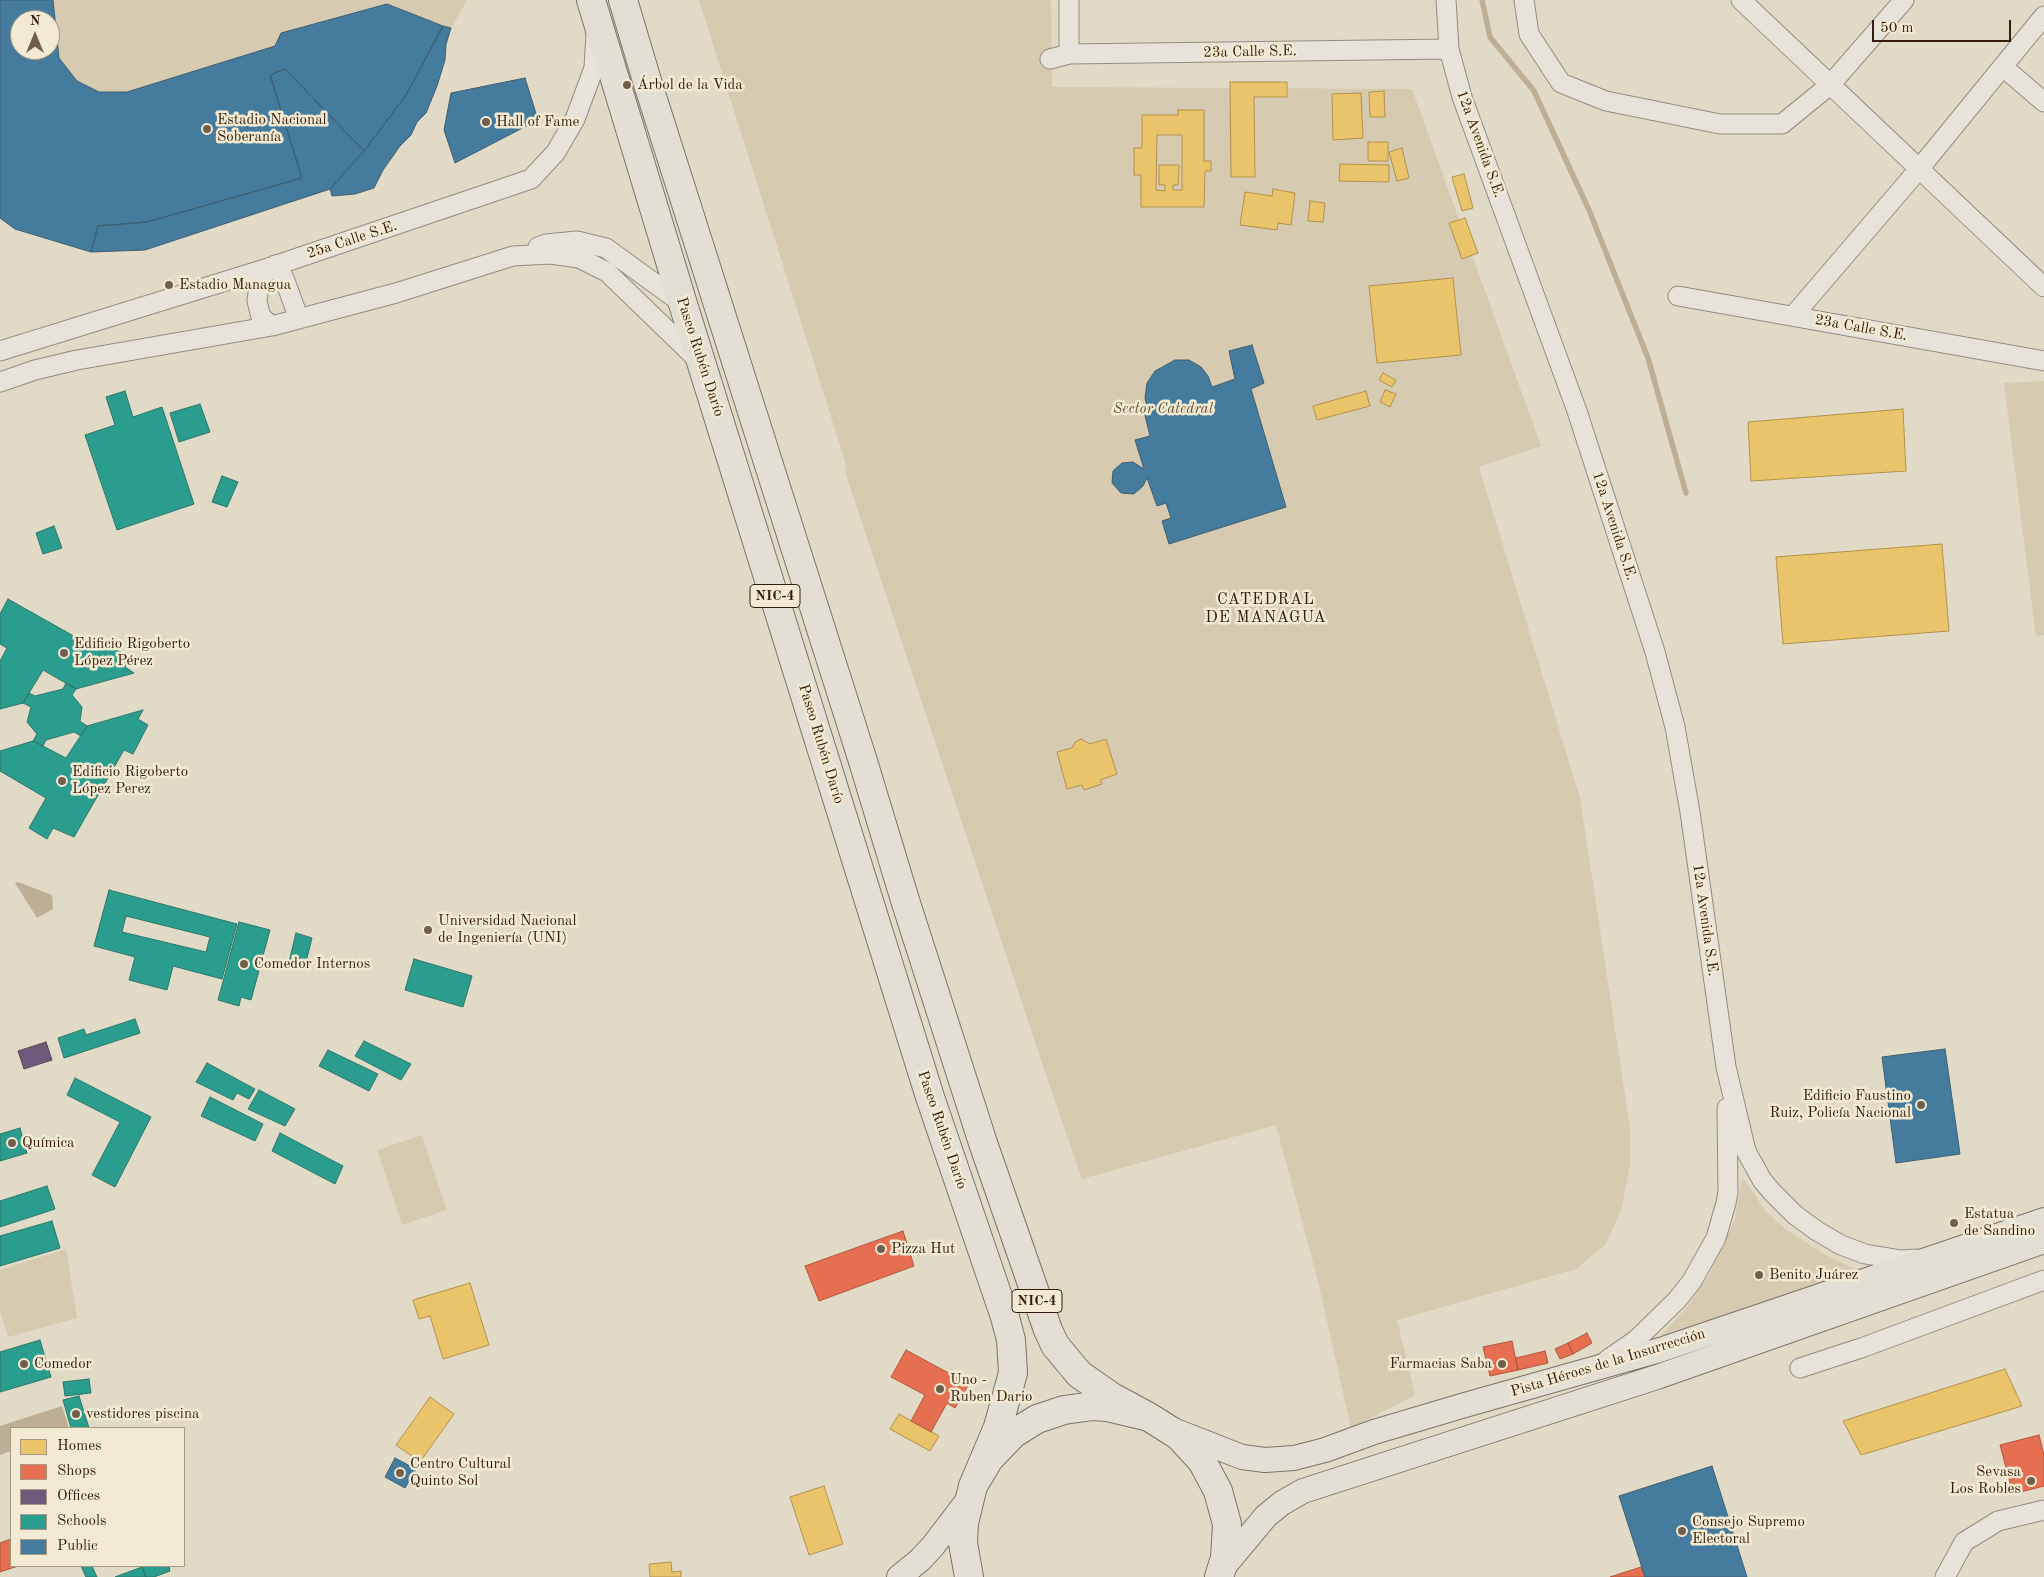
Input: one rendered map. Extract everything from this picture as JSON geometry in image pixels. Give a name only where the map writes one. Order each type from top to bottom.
[{"type":"highway","name":"NIC-4","points":[[623,0],[920,946],[983,1143],[1048,1330],[1055,1345],[1079,1374],[1106,1393],[1159,1423],[1185,1441],[1202,1461],[1218,1491],[1224,1508],[1227,1533],[1225,1558],[1220,1573]]},
{"type":"highway","points":[[599,6],[632,64],[648,84]]},
{"type":"highway","name":"Paseo Rubén Darío","points":[[599,6],[683,304],[927,1087],[997,1290],[1011,1340],[1013,1373],[1007,1397],[998,1427],[971,1493]]},
{"type":"highway","name":"NIC-4","points":[[969,1577],[963,1543],[964,1523],[971,1493],[989,1459],[1002,1444],[1025,1426],[1050,1414],[1078,1407],[1107,1406],[1159,1423]]},
{"type":"main road","name":"Pista Héroes de la Insurrección","points":[[1159,1423],[1242,1457],[1265,1460],[1294,1458],[1325,1450],[1374,1432],[1438,1413],[1660,1350],[2044,1220]]},
{"type":"main road","name":"Pista Héroes de la Insurrección","points":[[1220,1573],[1266,1516],[1282,1503],[1303,1491],[1657,1377],[2044,1241]]},
{"type":"main road","points":[[899,1577],[920,1560],[933,1546],[971,1493]]},
{"type":"street","points":[[1069,0],[1069,54]]},
{"type":"street","name":"12a Avenida S.E.","points":[[1446,0],[1450,49],[1462,96],[1577,411],[1655,652],[1682,767],[1726,1067],[1746,1151],[1762,1180],[1795,1215],[1817,1231],[1841,1245],[1865,1254],[1900,1260],[1928,1258]]},
{"type":"street","points":[[1524,0],[1529,34],[1561,83],[1606,101],[1720,124],[1782,124],[1830,86],[1904,0]]},
{"type":"street","points":[[1741,0],[2044,287]]},
{"type":"street","name":"25a Calle S.E.","points":[[0,351],[271,266],[531,179],[556,152],[575,118],[594,68],[599,6]]},
{"type":"street","points":[[1793,316],[1919,169],[2044,16]]},
{"type":"street","name":"23a Calle S.E.","points":[[1050,59],[1069,54],[1450,49]]},
{"type":"street","points":[[2002,66],[2044,102]]},
{"type":"street","points":[[0,382],[35,370],[77,360],[272,326],[396,294],[546,244],[577,241],[606,248],[683,304]]},
{"type":"street","points":[[513,256],[550,254],[579,258],[607,272],[703,365]]},
{"type":"street","points":[[272,326],[261,317],[257,301],[259,284],[271,266],[284,278],[299,319]]},
{"type":"street","name":"23a Calle S.E.","points":[[1678,296],[2044,360]]},
{"type":"street","name":"12a Avenida S.E.","points":[[1592,1369],[1622,1352],[1665,1313],[1692,1281],[1716,1238],[1728,1192],[1726,1067]]},
{"type":"street","points":[[1800,1368],[1864,1347],[2044,1280]]},
{"type":"street","points":[[1945,1577],[1964,1542],[1998,1521],[2044,1510]]},
{"type":"green space","name":"Estadio Nacional Soberanía","points":[[0,0],[467,0],[451,28],[437,86],[426,113],[383,170],[374,188],[355,194],[332,196],[330,190],[145,250],[91,252],[15,229],[0,218]]},
{"type":"green space","name":"Sector Catedral","points":[[699,0],[1051,0],[1052,87],[1412,89],[1541,446],[1479,467],[1580,798],[1630,1128],[1630,1165],[1622,1207],[1606,1244],[1576,1269],[1397,1320],[1415,1395],[1351,1428],[1318,1281],[1276,1125],[1082,1179],[846,475],[845,461]]},
{"type":"green space","points":[[2044,381],[2044,635],[2036,636],[2004,383]]},
{"type":"green space","points":[[422,1135],[447,1210],[402,1225],[377,1150]]},
{"type":"green space","points":[[1742,1179],[1744,1179],[1764,1209],[1785,1229],[1826,1255],[1859,1271],[1659,1338],[1686,1308],[1709,1275],[1735,1219]]},
{"type":"green space","points":[[66,1249],[77,1318],[8,1337],[0,1312],[0,1270]]},
{"type":"shaded area","points":[[18,882],[52,895],[53,909],[37,918],[15,883]]},
{"type":"shaded area","points":[[62,1406],[69,1427],[10,1427],[10,1451],[0,1455],[0,1426]]},
{"type":"building: Homes","points":[[1230,82],[1287,82],[1287,97],[1254,97],[1255,177],[1231,177]]},
{"type":"building: Homes","points":[[1384,91],[1385,117],[1370,117],[1369,92]]},
{"type":"building: Homes","points":[[1361,93],[1363,138],[1333,140],[1332,94]]},
{"type":"building: Homes","points":[[1178,110],[1204,110],[1204,161],[1211,161],[1211,171],[1205,171],[1204,207],[1141,207],[1141,175],[1134,175],[1134,148],[1142,148],[1142,115],[1178,115]],"holes":[[[1157,135],[1182,135],[1182,190],[1173,190],[1173,185],[1178,185],[1179,165],[1159,165],[1159,185],[1165,185],[1165,191],[1156,190]]]},
{"type":"building: Homes","points":[[1368,142],[1388,142],[1388,161],[1368,161]]},
{"type":"building: Homes","points":[[1402,148],[1409,178],[1397,181],[1389,152]]},
{"type":"building: Homes","points":[[1340,164],[1389,165],[1389,182],[1339,181]]},
{"type":"building: Homes","points":[[1464,174],[1473,208],[1462,211],[1452,177]]},
{"type":"building: Homes","points":[[1273,189],[1295,193],[1291,225],[1278,223],[1277,230],[1240,225],[1245,192],[1272,196]]},
{"type":"building: Homes","points":[[1310,201],[1325,203],[1323,222],[1308,221]]},
{"type":"building: Homes","points":[[1465,218],[1478,253],[1462,259],[1449,223]]},
{"type":"building: Homes","points":[[1453,278],[1461,355],[1377,363],[1369,286]]},
{"type":"building: Homes","points":[[1383,373],[1396,380],[1392,387],[1379,380]]},
{"type":"building: Homes","points":[[1385,390],[1396,394],[1390,407],[1380,402]]},
{"type":"building: Homes","points":[[1366,391],[1370,406],[1317,420],[1313,406]]},
{"type":"building: Homes","points":[[1903,409],[1906,471],[1751,481],[1748,422]]},
{"type":"building: Homes","points":[[1942,544],[1949,631],[1783,644],[1776,557]]},
{"type":"building: Homes","points":[[1081,739],[1090,744],[1106,739],[1117,774],[1100,780],[1102,784],[1084,790],[1082,785],[1067,789],[1057,752],[1072,748],[1075,742]]},
{"type":"building: Homes","points":[[470,1283],[489,1345],[443,1359],[430,1316],[419,1319],[413,1300]]},
{"type":"building: Homes","points":[[2005,1369],[2022,1406],[1861,1455],[1843,1421]]},
{"type":"building: Homes","points":[[430,1397],[454,1414],[420,1462],[396,1445]]},
{"type":"building: Homes","points":[[899,1414],[939,1436],[930,1451],[890,1429]]},
{"type":"building: Homes","points":[[824,1486],[843,1544],[809,1555],[790,1497]]},
{"type":"building: Homes","points":[[671,1562],[672,1572],[681,1571],[681,1577],[650,1577],[649,1564]]},
{"type":"building: Shops","name":"Pizza Hut","points":[[903,1231],[914,1266],[819,1301],[805,1266]]},
{"type":"building: Shops","points":[[1587,1333],[1592,1343],[1573,1354],[1568,1343]]},
{"type":"building: Shops","name":"Farmacias Saba","points":[[1512,1341],[1518,1370],[1490,1376],[1483,1347]]},
{"type":"building: Shops","points":[[1568,1343],[1573,1354],[1560,1359],[1555,1349]]},
{"type":"building: Shops","name":"Uno - Ruben Dario","points":[[906,1350],[969,1384],[955,1408],[947,1403],[931,1432],[911,1421],[925,1395],[891,1377]]},
{"type":"building: Shops","points":[[1545,1351],[1548,1363],[1518,1370],[1516,1358]]},
{"type":"building: Shops","points":[[2039,1435],[2044,1455],[2044,1486],[2013,1494],[2000,1445]]},
{"type":"building: Shops","points":[[10,1539],[10,1567],[15,1567],[0,1572],[0,1543]]},
{"type":"building: Shops","points":[[1641,1567],[1645,1577],[1610,1577]]},
{"type":"building: Offices","points":[[46,1042],[52,1060],[24,1069],[18,1051]]},
{"type":"building: Schools","points":[[125,391],[133,417],[162,407],[194,504],[117,530],[85,435],[115,425],[106,397]]},
{"type":"building: Schools","points":[[200,404],[210,432],[179,442],[170,413]]},
{"type":"building: Schools","points":[[222,476],[238,482],[227,507],[212,502]]},
{"type":"building: Schools","points":[[54,526],[62,548],[43,554],[36,533]]},
{"type":"building: Schools","name":"Edificio Rigoberto López Pérez","points":[[8,599],[95,648],[100,640],[131,658],[125,667],[134,673],[76,689],[43,670],[23,703],[0,709],[0,661],[7,648],[0,644],[0,614]]},
{"type":"building: Schools","name":"Edificio Rigoberto López Pérez","points":[[66,683],[76,689],[72,695],[82,707],[80,721],[87,726],[81,736],[74,732],[46,740],[43,746],[33,741],[37,734],[27,722],[31,707],[23,703],[29,693],[35,696],[63,689]]},
{"type":"building: Schools","name":"Edificio Rigoberto López Perez","points":[[143,710],[138,719],[148,725],[133,754],[124,750],[74,837],[53,828],[47,839],[29,828],[46,798],[0,771],[0,751],[33,741],[66,758],[87,726]]},
{"type":"building: Schools","points":[[109,890],[237,924],[222,979],[173,966],[167,990],[129,980],[135,957],[94,946]],"holes":[[[126,916],[210,937],[206,952],[122,932]]]},
{"type":"building: Schools","name":"Comedor Internos","points":[[239,922],[270,930],[251,1000],[241,997],[239,1006],[218,1000]]},
{"type":"building: Schools","points":[[296,933],[312,938],[305,966],[289,962]]},
{"type":"building: Schools","points":[[414,959],[472,976],[463,1007],[405,990]]},
{"type":"building: Schools","points":[[135,1019],[140,1033],[64,1058],[58,1038],[84,1029],[86,1035]]},
{"type":"building: Schools","points":[[364,1041],[411,1064],[401,1080],[355,1056]]},
{"type":"building: Schools","points":[[328,1050],[378,1074],[369,1091],[319,1066]]},
{"type":"building: Schools","points":[[207,1063],[255,1089],[249,1099],[237,1093],[233,1100],[196,1082]]},
{"type":"building: Schools","points":[[75,1078],[151,1117],[115,1187],[92,1175],[120,1122],[67,1095]]},
{"type":"building: Schools","points":[[259,1090],[295,1109],[285,1126],[248,1109]]},
{"type":"building: Schools","points":[[210,1097],[263,1124],[255,1141],[201,1116]]},
{"type":"building: Schools","name":"Química","points":[[20,1128],[27,1153],[0,1161],[0,1134]]},
{"type":"building: Schools","points":[[280,1133],[343,1166],[335,1184],[272,1151]]},
{"type":"building: Schools","points":[[47,1186],[55,1209],[0,1227],[0,1201]]},
{"type":"building: Schools","points":[[52,1221],[60,1248],[0,1266],[0,1236]]},
{"type":"building: Schools","name":"Comedor","points":[[40,1340],[51,1377],[0,1392],[0,1352]]},
{"type":"building: Schools","points":[[89,1379],[91,1393],[65,1396],[63,1382]]},
{"type":"building: Schools","name":"vestidores piscina","points":[[79,1396],[89,1427],[71,1427],[63,1400]]},
{"type":"building: Schools","points":[[81,1567],[92,1567],[97,1577],[86,1577]]},
{"type":"building: Schools","points":[[142,1567],[169,1567],[170,1571],[154,1577],[146,1577]]},
{"type":"building: Schools","points":[[142,1567],[146,1577],[115,1577]]},
{"type":"building: Public","name":"Estadio Nacional Soberanía","points":[[0,0],[53,0],[54,10],[10,10],[10,60],[60,59],[77,81],[99,92],[127,92],[275,46],[281,33],[387,4],[443,26],[406,95],[364,151],[285,69],[270,75],[302,178],[147,222],[98,226],[91,252],[15,229],[0,218]]},
{"type":"building: Public","points":[[443,26],[451,28],[446,44],[445,60],[426,113],[417,122],[411,135],[400,146],[383,170],[374,188],[355,194],[332,196],[330,189],[364,151],[406,95]]},
{"type":"building: Public","points":[[285,69],[364,151],[330,189],[145,250],[91,252],[98,226],[147,222],[302,178],[270,75]]},
{"type":"building: Public","points":[[525,78],[538,120],[455,163],[444,130],[451,93]]},
{"type":"building: Public","points":[[1252,345],[1264,383],[1251,389],[1286,507],[1169,544],[1162,521],[1171,518],[1166,503],[1157,506],[1147,478],[1143,486],[1134,494],[1121,493],[1112,483],[1113,471],[1122,463],[1133,462],[1144,469],[1135,440],[1150,436],[1143,407],[1147,406],[1145,398],[1147,383],[1155,371],[1175,360],[1189,360],[1201,367],[1208,376],[1212,387],[1235,379],[1229,351]]},
{"type":"building: Public","name":"Edificio Faustino Ruiz, Policía Nacional","points":[[1945,1049],[1960,1154],[1896,1163],[1882,1057]]},
{"type":"building: Public","name":"Centro Cultural Quinto Sol","points":[[395,1458],[416,1469],[405,1488],[385,1477]]},
{"type":"building: Public","name":"Consejo Supremo Electoral","points":[[1712,1466],[1747,1577],[1645,1577],[1619,1496]]},
{"type":"waterway","points":[[1482,0],[1490,37],[1534,91],[1589,210],[1648,358],[1686,493]]},
{"type":"place","name":"Árbol de la Vida","points":[[627,85]]},
{"type":"place","name":"Hall of Fame","points":[[486,122]]},
{"type":"place","name":"Estadio Nacional Soberanía","points":[[207,129]]},
{"type":"place","name":"Estadio Managua","points":[[169,285]]},
{"type":"place","name":"Edificio Rigoberto López Pérez","points":[[64,653]]},
{"type":"place","name":"Edificio Rigoberto López Perez","points":[[62,781]]},
{"type":"place","name":"Universidad Nacional de Ingeniería (UNI)","points":[[428,930]]},
{"type":"place","name":"Comedor Internos","points":[[244,964]]},
{"type":"place","name":"Edificio Faustino Ruiz, Policía Nacional","points":[[1921,1105]]},
{"type":"place","name":"Química","points":[[12,1143]]},
{"type":"place","name":"Estatua de Sandino","points":[[1954,1223]]},
{"type":"place","name":"Pizza Hut","points":[[881,1249]]},
{"type":"place","name":"Benito Juárez","points":[[1759,1275]]},
{"type":"place","name":"Comedor","points":[[24,1364]]},
{"type":"place","name":"Farmacias Saba","points":[[1502,1364]]},
{"type":"place","name":"Uno - Ruben Dario","points":[[940,1389]]},
{"type":"place","name":"vestidores piscina","points":[[76,1414]]},
{"type":"place","name":"Centro Cultural Quinto Sol","points":[[400,1473]]},
{"type":"place","name":"Sevasa Los Robles","points":[[2031,1481]]},
{"type":"place","name":"Consejo Supremo Electoral","points":[[1682,1531]]},
{"type":"district","name":"CATEDRAL DE MANAGUA","points":[[1266,609]]}]
